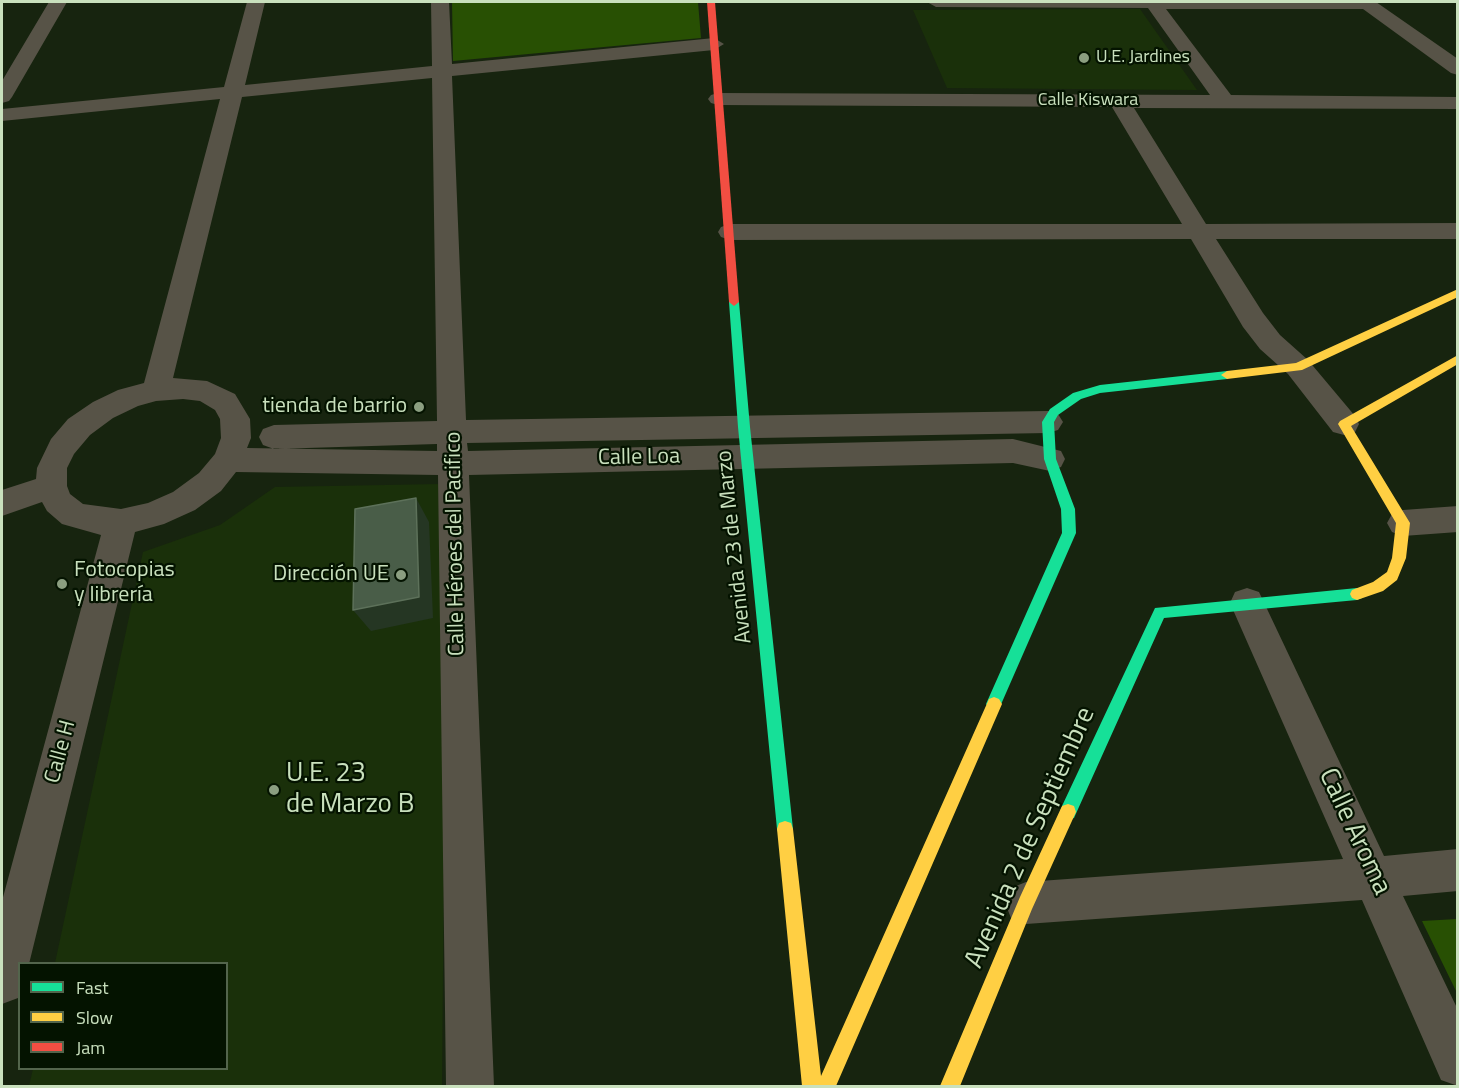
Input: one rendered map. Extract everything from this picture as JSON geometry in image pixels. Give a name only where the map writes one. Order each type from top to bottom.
[{"type":"street","points":[[2,97],[58,2]]},
{"type":"street","points":[[156,390],[235,92],[256,2]]},
{"type":"street","name":"Calle Héroes del Pacifico","points":[[440,2],[470,1086]]},
{"type":"street","name":"Avenida 23 de Marzo","points":[[711,2],[745,441],[812,1086]]},
{"type":"street","points":[[936,2],[1367,3],[1453,58]]},
{"type":"street","points":[[1153,3],[1225,102]]},
{"type":"street","points":[[2,115],[714,44]]},
{"type":"street","name":"Calle Kiswara","points":[[718,99],[1458,103]]},
{"type":"street","points":[[1119,101],[1253,320],[1270,342],[1298,367],[1344,424],[1403,523],[1399,558],[1392,576],[1378,587],[1350,597],[1247,603]]},
{"type":"street","points":[[730,232],[1458,231]]},
{"type":"street","points":[[826,1086],[1069,533],[1068,508],[1050,459],[1048,422],[1054,412],[1070,400],[1100,389],[1298,367],[1458,292]]},
{"type":"street","points":[[1344,424],[1458,359]]},
{"type":"street","points":[[183,388],[207,392],[225,402],[235,419],[232,449],[210,482],[184,501],[153,515],[121,522],[95,521],[73,515],[58,502],[51,486],[52,468],[57,457],[79,427],[103,410],[128,398],[156,390],[183,388]]},
{"type":"street","name":"Calle Loa","points":[[232,449],[745,441],[1048,422]]},
{"type":"street","name":"Calle Loa","points":[[745,441],[1013,451],[1050,459]]},
{"type":"street","points":[[2,503],[51,486]]},
{"type":"street","points":[[1403,523],[1458,519]]},
{"type":"street","name":"Calle H","points":[[2,982],[121,522]]},
{"type":"street","name":"Avenida 2 de Septiembre","points":[[950,1086],[1026,903],[1160,612],[1247,603]]},
{"type":"street","name":"Calle Aroma","points":[[1247,603],[1458,1063]]},
{"type":"street","points":[[1026,903],[1458,870]]},
{"type":"shaded area","points":[[1140,9],[1197,90],[947,88],[913,10]]},
{"type":"shaded area","points":[[440,484],[445,738],[442,1086],[29,1086],[33,1070],[228,1070],[228,962],[55,962],[143,552],[220,525],[275,487]]},
{"type":"green space","points":[[452,2],[698,2],[701,38],[453,61]]},
{"type":"green space","points":[[1458,919],[1457,993],[1422,921]]},
{"type":"building","points":[[416,498],[419,597],[353,610],[355,509]]},
{"type":"traffic: fast","points":[[734,302],[744,427],[785,829]]},
{"type":"traffic: fast","points":[[994,704],[1069,533],[1068,509],[1050,459],[1048,422],[1054,412],[1077,396],[1100,389],[1227,375]]},
{"type":"traffic: fast","points":[[1068,812],[1160,612],[1357,594]]},
{"type":"traffic: slow","points":[[1227,375],[1298,367],[1458,292]]},
{"type":"traffic: slow","points":[[1357,594],[1378,587],[1392,576],[1399,558],[1403,523],[1344,424],[1458,359]]},
{"type":"traffic: slow","points":[[826,1086],[994,704]]},
{"type":"traffic: slow","points":[[950,1086],[1026,903],[1068,812]]},
{"type":"traffic: slow","points":[[785,829],[812,1086]]},
{"type":"traffic: jam","points":[[711,2],[734,302]]},
{"type":"place","name":"U.E. Jardines","points":[[1084,58]]},
{"type":"place","name":"tienda de barrio","points":[[419,407]]},
{"type":"place","name":"Dirección UE","points":[[401,575]]},
{"type":"place","name":"Fotocopias y librería","points":[[62,584]]},
{"type":"place","name":"U.E. 23 de Marzo B","points":[[274,790]]}]
